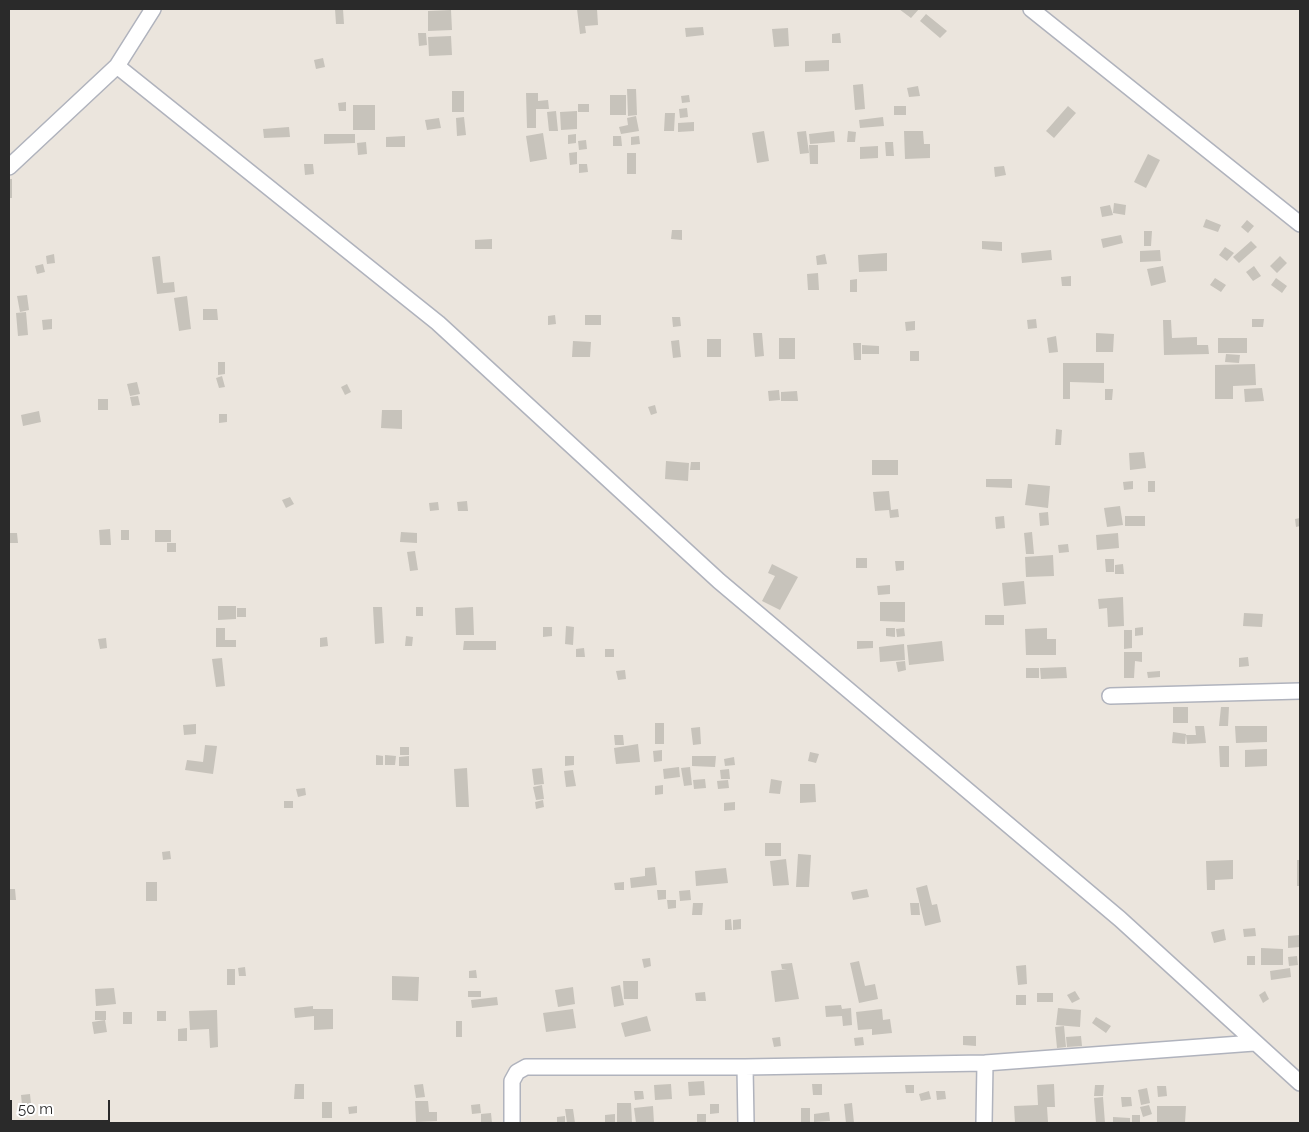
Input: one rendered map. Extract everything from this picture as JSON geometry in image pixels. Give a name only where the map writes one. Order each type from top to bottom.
[{"type":"street","points":[[9,167],[116,66],[152,9]]},
{"type":"street","points":[[1031,9],[1300,224]]},
{"type":"street","points":[[116,66],[438,323],[719,581],[1120,919],[1300,1083]]},
{"type":"street","points":[[1110,696],[1300,691]]},
{"type":"street","points":[[512,1123],[512,1081],[516,1072],[526,1067],[745,1067],[985,1063],[1254,1043]]},
{"type":"street","points":[[984,1123],[985,1063]]},
{"type":"street","points":[[745,1067],[746,1123]]},
{"type":"building","points":[[335,9],[343,9],[344,24],[336,24]]},
{"type":"building","points":[[577,9],[597,9],[598,25],[585,26],[586,33],[580,34]]},
{"type":"building","points":[[899,9],[919,9],[911,18]]},
{"type":"building","points":[[451,10],[452,30],[428,31],[428,11]]},
{"type":"building","points":[[926,14],[947,31],[940,38],[920,21]]},
{"type":"building","points":[[703,27],[704,35],[686,37],[685,28]]},
{"type":"building","points":[[788,28],[789,46],[774,47],[772,29]]},
{"type":"building","points":[[418,33],[426,33],[427,45],[419,46]]},
{"type":"building","points":[[840,33],[841,43],[832,43],[832,34]]},
{"type":"building","points":[[451,36],[452,55],[429,56],[428,37]]},
{"type":"building","points":[[323,58],[325,67],[316,69],[314,60]]},
{"type":"building","points":[[829,60],[829,71],[805,72],[805,61]]},
{"type":"building","points":[[863,84],[865,109],[855,110],[853,85]]},
{"type":"building","points":[[918,86],[920,96],[909,97],[907,88]]},
{"type":"building","points":[[627,89],[636,89],[637,115],[628,116]]},
{"type":"building","points":[[452,91],[464,91],[464,112],[452,112]]},
{"type":"building","points":[[526,93],[538,93],[538,101],[548,100],[549,109],[536,109],[536,128],[527,128]]},
{"type":"building","points":[[610,95],[626,95],[626,115],[610,115]]},
{"type":"building","points":[[689,95],[690,102],[682,103],[681,96]]},
{"type":"building","points":[[346,102],[346,111],[339,111],[338,103]]},
{"type":"building","points":[[578,104],[589,104],[589,112],[578,112]]},
{"type":"building","points":[[353,105],[375,105],[375,130],[353,130]]},
{"type":"building","points":[[894,106],[906,106],[906,115],[894,115]]},
{"type":"building","points":[[1068,106],[1076,113],[1054,138],[1046,131]]},
{"type":"building","points":[[687,108],[688,117],[680,118],[679,109]]},
{"type":"building","points":[[556,111],[558,131],[549,131],[547,112]]},
{"type":"building","points":[[577,111],[577,129],[561,130],[560,112]]},
{"type":"building","points":[[665,113],[675,113],[674,131],[664,131]]},
{"type":"building","points":[[636,116],[639,131],[621,134],[619,127],[628,125],[627,118]]},
{"type":"building","points":[[464,117],[466,135],[457,136],[456,118]]},
{"type":"building","points":[[883,117],[884,126],[860,128],[859,120]]},
{"type":"building","points":[[439,118],[441,128],[427,130],[425,120]]},
{"type":"building","points":[[694,122],[694,131],[678,132],[678,123]]},
{"type":"building","points":[[289,127],[290,137],[264,138],[263,129]]},
{"type":"building","points":[[764,131],[769,161],[757,163],[752,133]]},
{"type":"building","points":[[806,131],[809,153],[800,154],[797,132]]},
{"type":"building","points":[[834,131],[835,142],[810,144],[809,134]]},
{"type":"building","points":[[848,131],[856,132],[855,142],[847,142]]},
{"type":"building","points":[[904,131],[923,131],[924,144],[930,144],[930,158],[905,159]]},
{"type":"building","points":[[543,133],[547,159],[530,162],[526,136]]},
{"type":"building","points":[[324,134],[355,134],[355,143],[324,144]]},
{"type":"building","points":[[576,134],[576,143],[568,144],[568,135]]},
{"type":"building","points":[[405,136],[405,147],[386,147],[386,137]]},
{"type":"building","points":[[613,136],[621,136],[622,146],[613,146]]},
{"type":"building","points":[[639,136],[640,144],[631,145],[631,137]]},
{"type":"building","points":[[586,140],[587,149],[579,150],[578,141]]},
{"type":"building","points":[[366,142],[367,154],[358,155],[357,143]]},
{"type":"building","points":[[885,142],[893,142],[894,156],[886,156]]},
{"type":"building","points":[[809,145],[818,145],[818,164],[810,164]]},
{"type":"building","points":[[878,146],[878,158],[860,159],[860,147]]},
{"type":"building","points":[[577,152],[577,164],[570,165],[569,153]]},
{"type":"building","points":[[627,153],[636,153],[636,174],[627,174]]},
{"type":"building","points":[[1148,154],[1160,160],[1146,188],[1134,182]]},
{"type":"building","points":[[304,164],[313,164],[314,174],[305,175]]},
{"type":"building","points":[[579,164],[587,164],[588,172],[579,173]]},
{"type":"building","points":[[1004,166],[1006,175],[995,177],[994,167]]},
{"type":"building","points":[[9,179],[12,179],[12,198],[9,198]]},
{"type":"building","points":[[1114,203],[1126,205],[1125,215],[1113,213]]},
{"type":"building","points":[[1110,205],[1113,215],[1102,217],[1100,207]]},
{"type":"building","points":[[1206,219],[1221,225],[1218,232],[1203,227]]},
{"type":"building","points":[[1247,220],[1254,226],[1248,233],[1241,227]]},
{"type":"building","points":[[672,230],[682,230],[682,240],[671,239]]},
{"type":"building","points":[[1144,231],[1152,231],[1151,246],[1144,246]]},
{"type":"building","points":[[1121,235],[1123,243],[1103,248],[1101,239]]},
{"type":"building","points":[[492,239],[492,249],[475,249],[475,240]]},
{"type":"building","points":[[982,241],[1002,242],[1002,251],[982,249]]},
{"type":"building","points":[[1251,241],[1257,247],[1239,263],[1233,257]]},
{"type":"building","points":[[1225,247],[1234,253],[1227,261],[1219,255]]},
{"type":"building","points":[[1051,250],[1052,260],[1022,263],[1021,253]]},
{"type":"building","points":[[1160,250],[1161,261],[1140,262],[1140,251]]},
{"type":"building","points":[[887,253],[887,271],[859,272],[858,255]]},
{"type":"building","points":[[54,254],[55,263],[47,264],[46,256]]},
{"type":"building","points":[[825,254],[827,264],[817,265],[816,256]]},
{"type":"building","points":[[160,256],[163,283],[174,282],[175,292],[157,294],[152,257]]},
{"type":"building","points":[[1280,256],[1287,263],[1277,273],[1270,266]]},
{"type":"building","points":[[43,264],[45,272],[37,274],[35,266]]},
{"type":"building","points":[[1163,266],[1166,282],[1151,286],[1147,269]]},
{"type":"building","points":[[1254,266],[1261,276],[1253,281],[1246,272]]},
{"type":"building","points":[[818,273],[819,290],[808,290],[807,274]]},
{"type":"building","points":[[1071,276],[1071,286],[1062,286],[1061,277]]},
{"type":"building","points":[[1215,278],[1226,285],[1221,292],[1210,285]]},
{"type":"building","points":[[1276,278],[1287,286],[1282,293],[1271,285]]},
{"type":"building","points":[[857,279],[857,292],[850,292],[850,280]]},
{"type":"building","points":[[27,295],[29,310],[20,312],[17,296]]},
{"type":"building","points":[[187,296],[191,329],[179,331],[174,298]]},
{"type":"building","points":[[203,309],[217,309],[218,320],[203,320]]},
{"type":"building","points":[[26,312],[28,335],[18,336],[16,313]]},
{"type":"building","points":[[555,315],[556,324],[548,325],[548,316]]},
{"type":"building","points":[[585,315],[601,315],[601,325],[585,325]]},
{"type":"building","points":[[672,317],[680,317],[681,326],[673,327]]},
{"type":"building","points":[[52,319],[52,329],[43,330],[42,320]]},
{"type":"building","points":[[1036,319],[1037,328],[1028,329],[1027,320]]},
{"type":"building","points":[[1252,319],[1264,319],[1263,327],[1252,327]]},
{"type":"building","points":[[1163,320],[1171,320],[1172,338],[1197,337],[1197,345],[1208,345],[1209,354],[1164,355]]},
{"type":"building","points":[[915,321],[915,330],[906,331],[905,322]]},
{"type":"building","points":[[753,333],[762,333],[764,356],[755,357]]},
{"type":"building","points":[[1096,333],[1114,334],[1113,352],[1096,352]]},
{"type":"building","points":[[1056,336],[1058,352],[1049,353],[1047,338]]},
{"type":"building","points":[[779,338],[795,338],[795,359],[779,359]]},
{"type":"building","points":[[1218,338],[1247,338],[1247,353],[1218,353]]},
{"type":"building","points":[[707,339],[721,339],[721,357],[707,357]]},
{"type":"building","points":[[679,340],[681,357],[673,358],[671,341]]},
{"type":"building","points":[[573,341],[591,342],[590,357],[572,357]]},
{"type":"building","points":[[853,343],[861,343],[861,360],[854,360]]},
{"type":"building","points":[[862,345],[879,346],[879,354],[862,354]]},
{"type":"building","points":[[910,351],[919,351],[919,361],[910,361]]},
{"type":"building","points":[[1226,354],[1240,355],[1239,363],[1225,362]]},
{"type":"building","points":[[218,362],[225,362],[225,374],[218,375]]},
{"type":"building","points":[[1063,363],[1104,363],[1104,383],[1070,382],[1070,399],[1063,399]]},
{"type":"building","points":[[1255,364],[1256,385],[1233,386],[1233,399],[1215,399],[1215,365]]},
{"type":"building","points":[[222,376],[225,387],[219,388],[216,378]]},
{"type":"building","points":[[137,382],[140,394],[130,396],[127,384]]},
{"type":"building","points":[[347,384],[351,392],[345,395],[341,387]]},
{"type":"building","points":[[1262,388],[1264,401],[1245,402],[1244,389]]},
{"type":"building","points":[[1105,389],[1113,389],[1112,400],[1105,400]]},
{"type":"building","points":[[779,390],[780,400],[769,401],[768,391]]},
{"type":"building","points":[[797,391],[798,401],[781,401],[781,392]]},
{"type":"building","points":[[138,396],[140,405],[132,406],[130,397]]},
{"type":"building","points":[[98,399],[108,399],[108,410],[98,410]]},
{"type":"building","points":[[655,405],[657,413],[651,415],[648,407]]},
{"type":"building","points":[[382,410],[402,410],[402,429],[381,428]]},
{"type":"building","points":[[39,411],[41,422],[23,426],[21,415]]},
{"type":"building","points":[[219,414],[227,414],[227,422],[219,423]]},
{"type":"building","points":[[1056,429],[1062,430],[1061,445],[1055,445]]},
{"type":"building","points":[[1144,452],[1146,468],[1130,470],[1129,453]]},
{"type":"building","points":[[872,460],[898,460],[898,475],[872,475]]},
{"type":"building","points":[[666,461],[689,463],[688,481],[665,479]]},
{"type":"building","points":[[691,462],[700,462],[700,470],[690,470]]},
{"type":"building","points":[[986,479],[1012,479],[1012,488],[986,487]]},
{"type":"building","points":[[1133,481],[1133,489],[1124,490],[1123,482]]},
{"type":"building","points":[[1148,481],[1155,481],[1155,492],[1148,492]]},
{"type":"building","points":[[1028,484],[1050,486],[1048,508],[1025,505]]},
{"type":"building","points":[[889,491],[891,510],[898,509],[899,517],[890,518],[889,510],[875,511],[873,492]]},
{"type":"building","points":[[290,497],[294,504],[286,508],[282,500]]},
{"type":"building","points":[[467,501],[468,511],[458,511],[457,502]]},
{"type":"building","points":[[438,502],[439,510],[430,511],[429,503]]},
{"type":"building","points":[[1120,506],[1123,525],[1107,527],[1104,508]]},
{"type":"building","points":[[1048,512],[1049,525],[1040,526],[1039,513]]},
{"type":"building","points":[[1004,516],[1005,528],[996,529],[995,517]]},
{"type":"building","points":[[1125,516],[1145,516],[1145,526],[1125,526]]},
{"type":"building","points":[[1300,518],[1300,526],[1296,527],[1295,519]]},
{"type":"building","points":[[110,529],[111,545],[100,545],[99,530]]},
{"type":"building","points":[[121,530],[129,530],[129,540],[121,540]]},
{"type":"building","points":[[155,530],[171,530],[171,542],[155,542]]},
{"type":"building","points":[[401,532],[417,533],[417,543],[400,542]]},
{"type":"building","points":[[1032,532],[1034,554],[1026,554],[1024,533]]},
{"type":"building","points":[[9,533],[17,533],[18,543],[9,543]]},
{"type":"building","points":[[1118,533],[1119,548],[1097,550],[1096,535]]},
{"type":"building","points":[[167,543],[176,543],[176,552],[167,552]]},
{"type":"building","points":[[1068,544],[1069,552],[1059,553],[1058,545]]},
{"type":"building","points":[[415,551],[418,570],[410,571],[407,552]]},
{"type":"building","points":[[1053,555],[1054,576],[1026,577],[1025,557]]},
{"type":"building","points":[[856,558],[867,558],[867,568],[856,568]]},
{"type":"building","points":[[1105,559],[1114,559],[1114,572],[1106,572]]},
{"type":"building","points":[[895,561],[904,561],[904,570],[896,571]]},
{"type":"building","points":[[772,564],[798,577],[780,610],[762,601],[775,576],[768,573]]},
{"type":"building","points":[[1123,564],[1124,574],[1115,574],[1115,565]]},
{"type":"building","points":[[1024,581],[1026,604],[1004,606],[1002,583]]},
{"type":"building","points":[[890,585],[890,594],[878,595],[877,586]]},
{"type":"building","points":[[1123,597],[1124,626],[1108,627],[1107,608],[1099,609],[1098,599]]},
{"type":"building","points":[[880,602],[905,602],[905,622],[880,621]]},
{"type":"building","points":[[218,606],[236,606],[236,619],[218,620]]},
{"type":"building","points":[[373,607],[382,607],[384,643],[375,644]]},
{"type":"building","points":[[416,607],[423,607],[423,616],[416,616]]},
{"type":"building","points":[[473,607],[474,635],[456,635],[455,608]]},
{"type":"building","points":[[237,608],[246,608],[246,617],[237,617]]},
{"type":"building","points":[[1244,613],[1263,614],[1262,627],[1243,626]]},
{"type":"building","points":[[985,615],[1004,615],[1004,625],[985,625]]},
{"type":"building","points":[[566,626],[574,627],[573,645],[565,644]]},
{"type":"building","points":[[543,627],[552,627],[552,636],[543,637]]},
{"type":"building","points":[[1143,627],[1143,635],[1135,636],[1135,628]]},
{"type":"building","points":[[216,628],[225,628],[225,640],[236,640],[236,647],[216,647]]},
{"type":"building","points":[[886,628],[895,628],[895,637],[886,636]]},
{"type":"building","points":[[904,628],[905,636],[897,637],[896,629]]},
{"type":"building","points":[[1047,628],[1047,639],[1056,639],[1056,655],[1026,655],[1025,629]]},
{"type":"building","points":[[1124,630],[1132,630],[1132,648],[1124,649]]},
{"type":"building","points":[[406,636],[413,637],[412,646],[405,646]]},
{"type":"building","points":[[327,637],[328,646],[320,647],[320,638]]},
{"type":"building","points":[[106,638],[107,648],[100,649],[98,639]]},
{"type":"building","points":[[464,641],[496,641],[496,650],[463,650]]},
{"type":"building","points":[[857,641],[873,641],[873,648],[857,649]]},
{"type":"building","points":[[942,641],[944,661],[909,665],[907,645]]},
{"type":"building","points":[[904,644],[905,660],[880,662],[879,647]]},
{"type":"building","points":[[584,648],[585,657],[576,657],[576,649]]},
{"type":"building","points":[[605,649],[614,649],[614,657],[605,657]]},
{"type":"building","points":[[1124,652],[1142,652],[1142,662],[1135,661],[1134,678],[1124,678]]},
{"type":"building","points":[[1248,657],[1249,666],[1239,667],[1239,658]]},
{"type":"building","points":[[222,658],[225,686],[216,687],[212,659]]},
{"type":"building","points":[[905,661],[906,670],[898,672],[896,662]]},
{"type":"building","points":[[1066,667],[1067,678],[1041,679],[1040,668]]},
{"type":"building","points":[[1026,668],[1039,668],[1039,678],[1026,678]]},
{"type":"building","points":[[625,670],[626,679],[618,680],[616,671]]},
{"type":"building","points":[[1160,671],[1160,677],[1148,678],[1147,672]]},
{"type":"building","points":[[1173,707],[1188,707],[1188,723],[1173,723]]},
{"type":"building","points":[[1221,707],[1229,707],[1228,726],[1219,726]]},
{"type":"building","points":[[655,723],[664,723],[664,744],[655,744]]},
{"type":"building","points":[[196,724],[196,734],[184,735],[183,725]]},
{"type":"building","points":[[1195,726],[1204,726],[1206,743],[1187,744],[1186,735],[1196,735]]},
{"type":"building","points":[[1235,726],[1267,726],[1267,742],[1236,743]]},
{"type":"building","points":[[700,727],[701,744],[693,745],[691,728]]},
{"type":"building","points":[[1173,732],[1186,734],[1185,744],[1172,743]]},
{"type":"building","points":[[614,735],[623,735],[624,745],[615,745]]},
{"type":"building","points":[[638,744],[640,762],[616,764],[614,748]]},
{"type":"building","points":[[205,745],[217,746],[213,774],[185,770],[187,760],[203,762]]},
{"type":"building","points":[[1219,746],[1229,746],[1229,767],[1220,767]]},
{"type":"building","points":[[400,747],[409,747],[409,755],[400,755]]},
{"type":"building","points":[[1267,749],[1267,766],[1245,767],[1245,750]]},
{"type":"building","points":[[662,750],[662,761],[654,762],[653,751]]},
{"type":"building","points":[[810,752],[819,754],[816,763],[808,761]]},
{"type":"building","points":[[376,755],[383,756],[383,765],[376,765]]},
{"type":"building","points":[[385,755],[396,756],[395,765],[385,765]]},
{"type":"building","points":[[409,756],[409,766],[399,766],[399,757]]},
{"type":"building","points":[[565,756],[574,756],[574,765],[565,766]]},
{"type":"building","points":[[692,756],[716,756],[715,767],[692,766]]},
{"type":"building","points":[[734,757],[735,765],[725,766],[724,759]]},
{"type":"building","points":[[679,767],[680,777],[664,779],[663,769]]},
{"type":"building","points":[[690,767],[692,785],[684,786],[681,768]]},
{"type":"building","points":[[467,768],[469,807],[456,807],[454,769]]},
{"type":"building","points":[[542,768],[544,784],[534,785],[532,769]]},
{"type":"building","points":[[729,769],[730,779],[721,779],[720,770]]},
{"type":"building","points":[[573,770],[576,786],[566,787],[564,771]]},
{"type":"building","points":[[705,779],[706,788],[694,789],[693,780]]},
{"type":"building","points":[[771,779],[782,781],[780,794],[769,793]]},
{"type":"building","points":[[728,780],[729,788],[718,789],[717,781]]},
{"type":"building","points":[[800,784],[815,784],[816,802],[800,803]]},
{"type":"building","points":[[542,785],[544,799],[536,800],[533,787]]},
{"type":"building","points":[[663,785],[663,794],[655,795],[655,786]]},
{"type":"building","points":[[305,788],[306,795],[298,797],[296,789]]},
{"type":"building","points":[[543,800],[544,807],[536,809],[535,802]]},
{"type":"building","points":[[284,801],[293,801],[293,808],[284,808]]},
{"type":"building","points":[[735,802],[735,810],[724,811],[724,803]]},
{"type":"building","points":[[765,843],[781,843],[781,856],[765,856]]},
{"type":"building","points":[[170,851],[171,859],[163,860],[162,852]]},
{"type":"building","points":[[798,854],[811,855],[809,887],[796,887]]},
{"type":"building","points":[[786,859],[789,885],[773,886],[770,861]]},
{"type":"building","points":[[1233,860],[1233,879],[1215,880],[1215,890],[1207,890],[1206,861]]},
{"type":"building","points":[[1297,860],[1300,860],[1300,886],[1297,886]]},
{"type":"building","points":[[655,867],[657,885],[631,888],[630,878],[645,876],[645,868]]},
{"type":"building","points":[[726,868],[728,883],[696,886],[695,871]]},
{"type":"building","points":[[146,882],[157,882],[157,901],[146,901]]},
{"type":"building","points":[[624,882],[624,890],[615,890],[614,883]]},
{"type":"building","points":[[927,885],[932,905],[937,904],[941,922],[925,926],[916,888]]},
{"type":"building","points":[[9,889],[15,889],[16,900],[9,900]]},
{"type":"building","points":[[867,889],[869,897],[853,900],[851,892]]},
{"type":"building","points":[[657,890],[666,890],[666,899],[658,900]]},
{"type":"building","points":[[690,890],[691,900],[680,901],[679,891]]},
{"type":"building","points":[[667,900],[676,900],[676,908],[668,909]]},
{"type":"building","points":[[693,903],[703,903],[702,915],[692,915]]},
{"type":"building","points":[[910,903],[919,903],[920,915],[911,915]]},
{"type":"building","points":[[731,919],[732,930],[725,930],[725,920]]},
{"type":"building","points":[[741,919],[741,929],[733,930],[733,920]]},
{"type":"building","points":[[1255,928],[1256,936],[1244,937],[1243,929]]},
{"type":"building","points":[[1224,929],[1226,940],[1214,943],[1211,932]]},
{"type":"building","points":[[1300,935],[1300,947],[1288,948],[1288,936]]},
{"type":"building","points":[[1261,948],[1283,949],[1283,965],[1261,965]]},
{"type":"building","points":[[1247,956],[1255,956],[1255,965],[1247,965]]},
{"type":"building","points":[[1297,956],[1298,965],[1289,966],[1288,957]]},
{"type":"building","points":[[650,958],[651,966],[644,968],[642,959]]},
{"type":"building","points":[[859,961],[865,986],[875,984],[878,999],[859,1003],[850,963]]},
{"type":"building","points":[[792,963],[799,999],[775,1002],[771,971],[787,969],[782,969],[781,964]]},
{"type":"building","points":[[1026,965],[1027,984],[1018,985],[1016,966]]},
{"type":"building","points":[[245,967],[246,976],[239,976],[238,968]]},
{"type":"building","points":[[1290,968],[1291,977],[1271,980],[1270,971]]},
{"type":"building","points":[[227,969],[235,969],[235,985],[227,985]]},
{"type":"building","points":[[476,970],[477,978],[469,978],[469,971]]},
{"type":"building","points":[[392,976],[419,977],[418,1001],[392,1000]]},
{"type":"building","points":[[623,981],[638,981],[638,999],[624,999]]},
{"type":"building","points":[[620,985],[624,1005],[614,1007],[611,987]]},
{"type":"building","points":[[573,987],[575,1004],[558,1007],[555,990]]},
{"type":"building","points":[[114,988],[116,1004],[96,1006],[95,989]]},
{"type":"building","points":[[468,991],[481,991],[481,997],[468,997]]},
{"type":"building","points":[[1075,991],[1080,999],[1072,1003],[1067,995]]},
{"type":"building","points":[[1265,991],[1269,999],[1263,1003],[1259,995]]},
{"type":"building","points":[[705,992],[706,1001],[696,1001],[695,993]]},
{"type":"building","points":[[1037,993],[1053,993],[1053,1002],[1037,1002]]},
{"type":"building","points":[[1016,995],[1026,995],[1026,1005],[1016,1005]]},
{"type":"building","points":[[497,997],[498,1005],[472,1008],[471,1000]]},
{"type":"building","points":[[841,1005],[842,1009],[851,1008],[852,1025],[843,1026],[842,1016],[826,1017],[825,1006]]},
{"type":"building","points":[[313,1006],[313,1009],[333,1009],[333,1029],[314,1030],[314,1016],[295,1018],[294,1008]]},
{"type":"building","points":[[1058,1008],[1081,1010],[1080,1027],[1056,1025]]},
{"type":"building","points":[[573,1009],[576,1028],[546,1032],[543,1013]]},
{"type":"building","points":[[882,1009],[883,1020],[890,1019],[892,1033],[872,1035],[872,1029],[858,1030],[856,1012]]},
{"type":"building","points":[[217,1010],[218,1047],[210,1048],[209,1029],[190,1030],[189,1011]]},
{"type":"building","points":[[95,1011],[106,1011],[106,1020],[95,1020]]},
{"type":"building","points":[[157,1011],[166,1011],[166,1021],[157,1021]]},
{"type":"building","points":[[123,1012],[132,1012],[132,1024],[123,1024]]},
{"type":"building","points":[[647,1016],[651,1031],[625,1037],[621,1023]]},
{"type":"building","points":[[1096,1017],[1111,1026],[1106,1033],[1092,1023]]},
{"type":"building","points":[[105,1020],[107,1032],[94,1034],[92,1022]]},
{"type":"building","points":[[456,1021],[462,1021],[462,1037],[456,1037]]},
{"type":"building","points":[[1064,1026],[1066,1047],[1057,1048],[1055,1027]]},
{"type":"building","points":[[187,1028],[187,1041],[178,1041],[178,1029]]},
{"type":"building","points":[[963,1036],[976,1036],[976,1046],[963,1045]]},
{"type":"building","points":[[1081,1036],[1082,1046],[1067,1047],[1066,1037]]},
{"type":"building","points":[[780,1037],[781,1046],[774,1047],[772,1038]]},
{"type":"building","points":[[863,1037],[864,1045],[855,1046],[854,1038]]},
{"type":"building","points":[[704,1081],[705,1095],[689,1096],[688,1082]]},
{"type":"building","points":[[295,1084],[304,1084],[304,1099],[294,1099]]},
{"type":"building","points":[[423,1084],[425,1097],[416,1098],[414,1085]]},
{"type":"building","points":[[671,1084],[672,1099],[655,1100],[654,1085]]},
{"type":"building","points":[[812,1084],[822,1084],[822,1095],[813,1095]]},
{"type":"building","points":[[1054,1084],[1055,1107],[1047,1107],[1048,1122],[1015,1123],[1014,1106],[1038,1105],[1037,1085]]},
{"type":"building","points":[[905,1085],[914,1085],[914,1093],[906,1093]]},
{"type":"building","points":[[1095,1085],[1104,1085],[1103,1096],[1094,1096]]},
{"type":"building","points":[[1157,1086],[1166,1086],[1167,1096],[1158,1097]]},
{"type":"building","points":[[1147,1088],[1150,1103],[1141,1105],[1138,1090]]},
{"type":"building","points":[[634,1091],[643,1091],[644,1099],[635,1100]]},
{"type":"building","points":[[929,1091],[931,1099],[921,1101],[919,1094]]},
{"type":"building","points":[[936,1091],[945,1091],[946,1099],[937,1100]]},
{"type":"building","points":[[30,1094],[31,1104],[22,1105],[21,1095]]},
{"type":"building","points":[[1103,1097],[1105,1123],[1096,1123],[1094,1098]]},
{"type":"building","points":[[1121,1097],[1131,1097],[1132,1106],[1122,1107]]},
{"type":"building","points":[[415,1101],[428,1101],[429,1112],[437,1112],[437,1121],[416,1122]]},
{"type":"building","points":[[322,1102],[332,1102],[332,1118],[322,1118]]},
{"type":"building","points":[[617,1103],[631,1103],[632,1123],[617,1123]]},
{"type":"building","points":[[852,1103],[854,1123],[846,1123],[844,1104]]},
{"type":"building","points":[[480,1104],[481,1113],[472,1114],[471,1105]]},
{"type":"building","points":[[710,1104],[719,1104],[719,1113],[710,1114]]},
{"type":"building","points":[[1149,1105],[1152,1114],[1143,1117],[1140,1107]]},
{"type":"building","points":[[357,1106],[357,1113],[349,1114],[348,1107]]},
{"type":"building","points":[[653,1106],[654,1123],[636,1123],[634,1108]]},
{"type":"building","points":[[1157,1106],[1186,1106],[1185,1123],[1157,1123]]},
{"type":"building","points":[[801,1108],[810,1108],[810,1123],[801,1123]]},
{"type":"building","points":[[565,1109],[573,1109],[575,1123],[567,1123]]},
{"type":"building","points":[[829,1112],[830,1121],[814,1122],[814,1114]]},
{"type":"building","points":[[491,1113],[492,1123],[481,1123],[481,1114]]},
{"type":"building","points":[[615,1114],[615,1122],[605,1122],[605,1115]]},
{"type":"building","points":[[697,1114],[706,1114],[706,1123],[697,1123]]},
{"type":"building","points":[[1132,1115],[1140,1115],[1140,1123],[1132,1123]]},
{"type":"building","points":[[565,1116],[565,1123],[557,1123],[557,1117]]},
{"type":"building","points":[[1113,1117],[1130,1118],[1130,1123],[1113,1123]]}]
